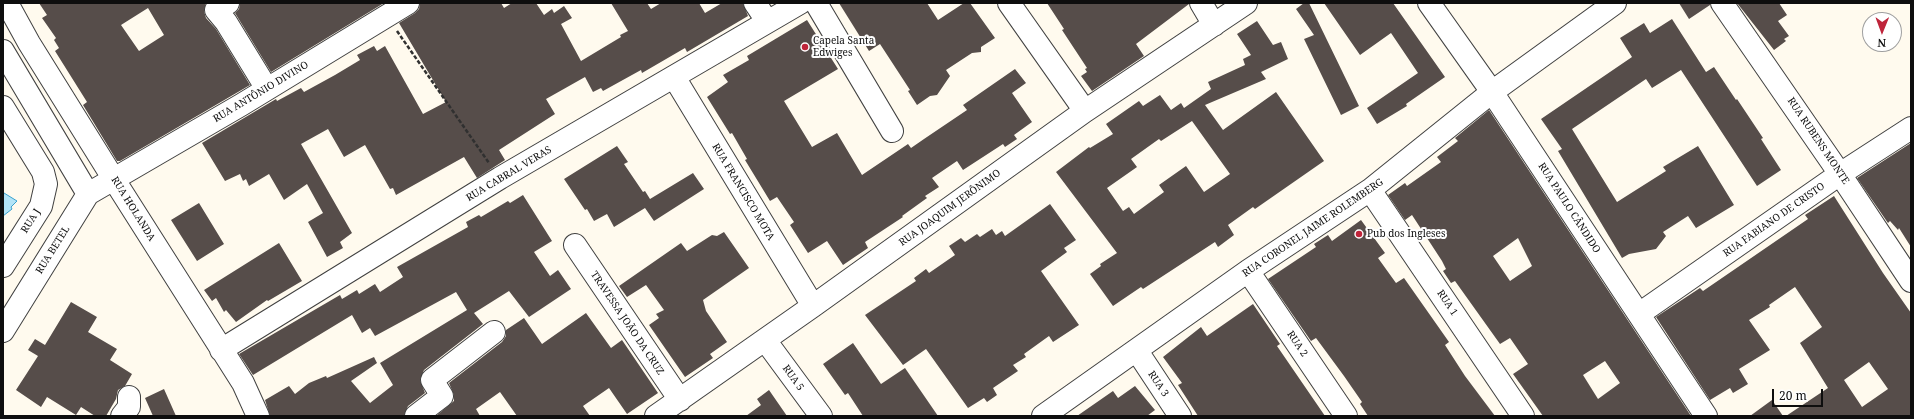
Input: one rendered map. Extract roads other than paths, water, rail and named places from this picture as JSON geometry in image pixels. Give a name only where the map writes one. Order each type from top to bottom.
[{"type":"street","name":"RUA HOLANDA","points":[[7,3],[29,43],[114,180],[243,383],[258,416]]},
{"type":"street","points":[[228,3],[216,10],[226,22],[267,89]]},
{"type":"street","points":[[755,3],[767,21]]},
{"type":"street","name":"RUA CABRAL VERAS","points":[[221,350],[500,178],[800,3]]},
{"type":"street","points":[[816,3],[892,131]]},
{"type":"street","points":[[1009,3],[1085,111]]},
{"type":"street","points":[[1201,3],[1214,25]]},
{"type":"street","name":"RUA JOAQUIM JERÔNIMO","points":[[656,416],[765,340],[1085,111],[1246,3]]},
{"type":"street","name":"RUA PAULO CÂNDIDO","points":[[1429,3],[1492,92],[1706,416]]},
{"type":"street","name":"RUA CORONEL JAIME ROLEMBERG","points":[[1043,416],[1137,352],[1248,271],[1370,190],[1492,92],[1615,3]]},
{"type":"street","name":"RUA RUBENS MONTE","points":[[1722,3],[1840,174],[1911,281]]},
{"type":"street","name":"RUA ANTÔNIO DIVINO","points":[[114,180],[267,89],[396,8]]},
{"type":"street","points":[[3,51],[88,194]]},
{"type":"street","name":"RUA FRANCISCO MOTA","points":[[674,77],[812,306]]},
{"type":"street","name":"RUA J","points":[[3,107],[43,172],[46,184],[41,206],[3,266]]},
{"type":"street","name":"RUA FABIANO DE CRISTO","points":[[1639,314],[1840,174],[1911,128]]},
{"type":"street","name":"RUA BETEL","points":[[3,331],[88,194],[114,180]]},
{"type":"street","name":"RUA 1","points":[[1370,190],[1523,416]]},
{"type":"street","name":"TRAVESSA JOÃO DA CRUZ","points":[[575,245],[680,400]]},
{"type":"street","name":"RUA 2","points":[[1248,271],[1346,416]]},
{"type":"street","points":[[416,416],[442,396],[432,380],[494,332]]},
{"type":"street","name":"RUA 5","points":[[765,340],[821,416]]},
{"type":"street","name":"RUA 3","points":[[1137,352],[1180,416]]},
{"type":"water","points":[[4,193],[17,201],[11,207],[12,209],[3,216]]},
{"type":"place","name":"Capela Santa Edwiges","points":[[805,47]]},
{"type":"place","name":"Pub dos Ingleses","points":[[1359,234]]}]
